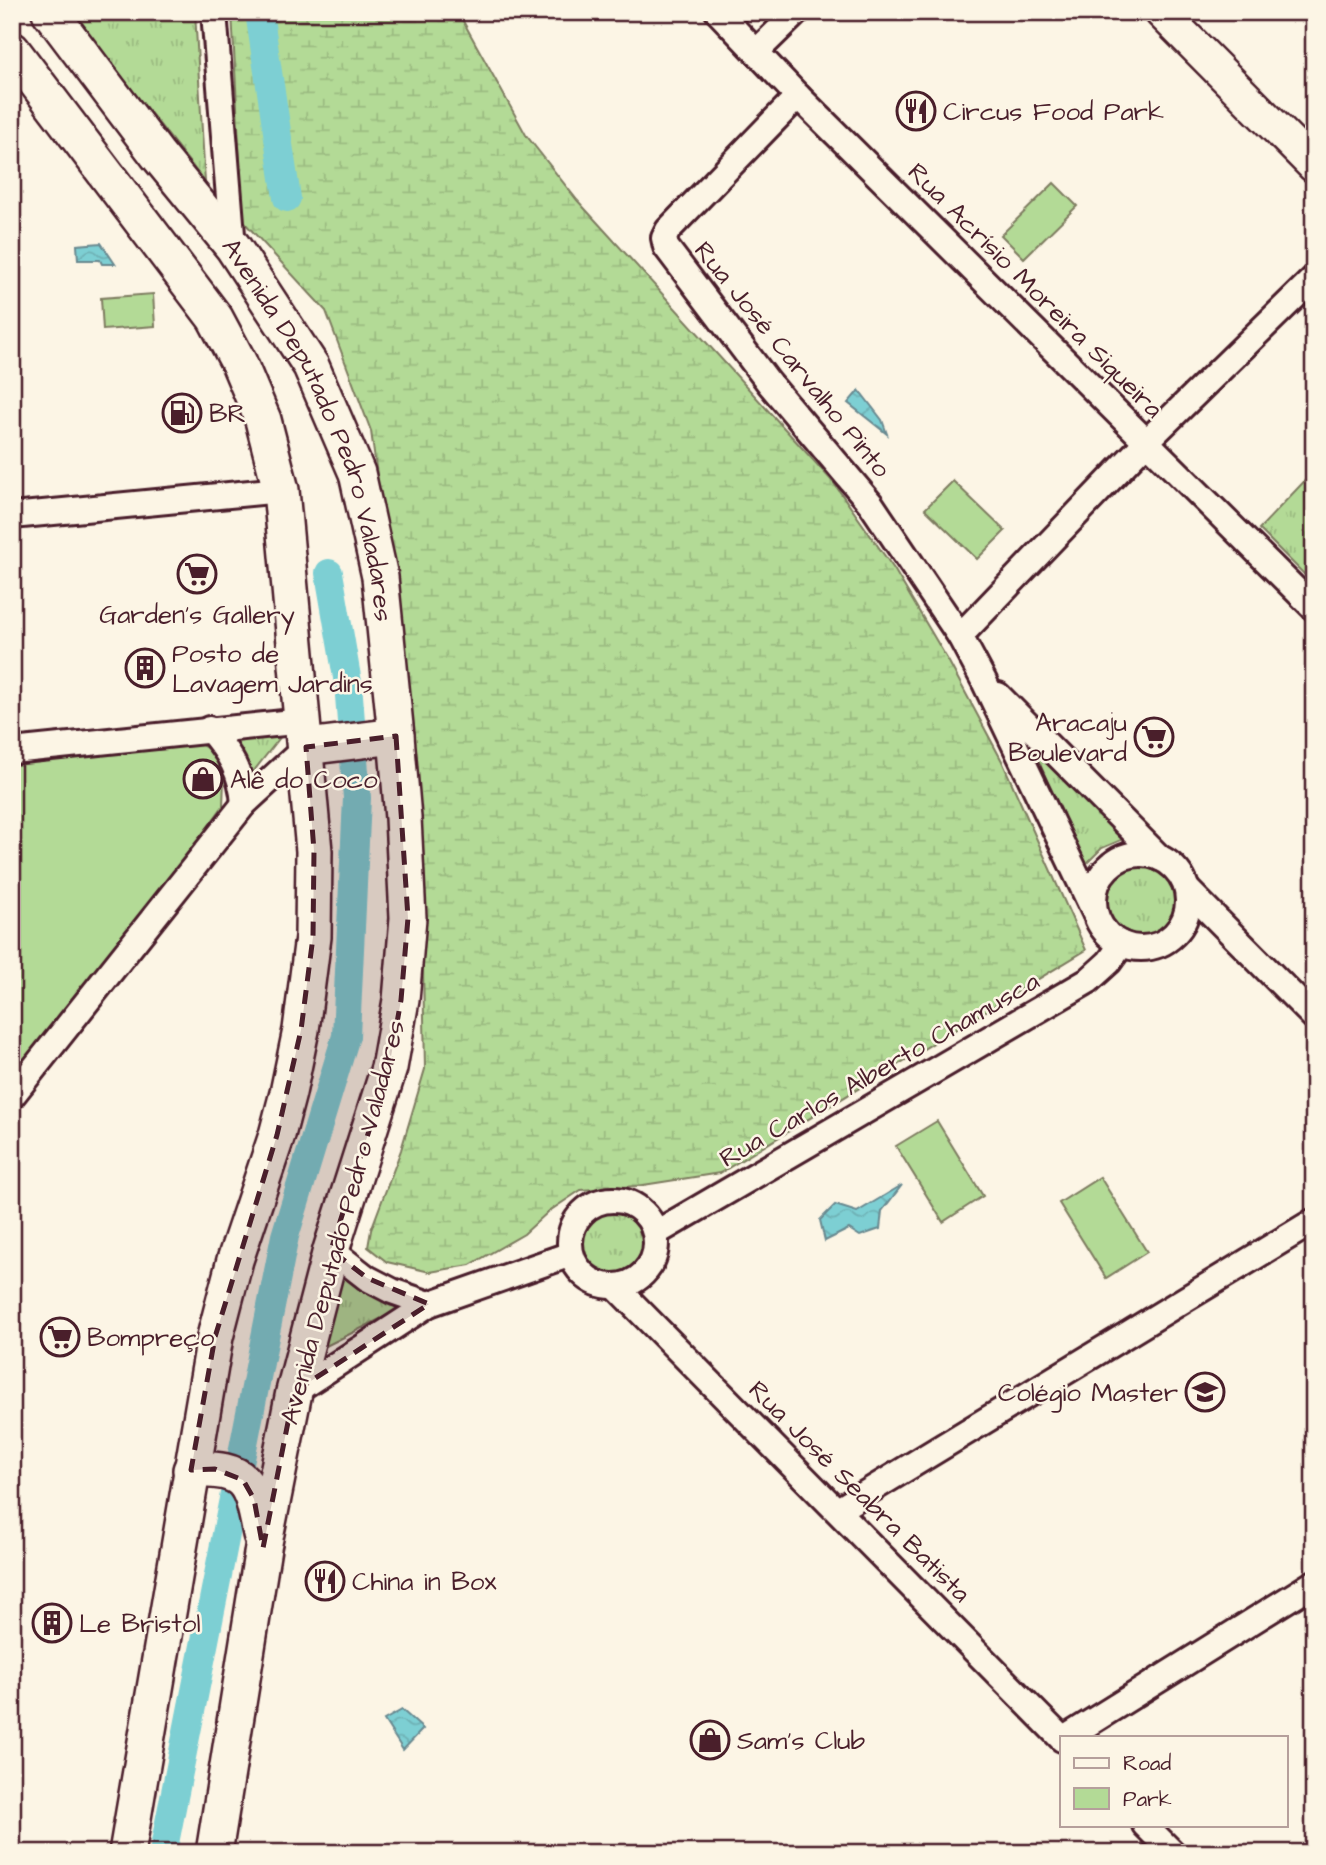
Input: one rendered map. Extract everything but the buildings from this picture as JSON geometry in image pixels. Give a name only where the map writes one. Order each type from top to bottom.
[{"type":"main road","name":"Avenida Deputado Pedro Valadares","points":[[50,12],[157,154],[233,247],[311,366],[357,473],[380,577],[384,737],[404,818],[408,918],[401,1000],[389,1068],[331,1250],[294,1392],[263,1548],[214,1853]]},
{"type":"main road","name":"Avenida Deputado Pedro Valadares","points":[[12,50],[215,318],[239,363],[264,420],[281,490],[312,737],[313,937],[301,1030],[277,1135],[235,1260],[215,1337],[203,1470],[127,1853]]},
{"type":"main road","points":[[312,737],[384,737]]},
{"type":"main road","points":[[203,1470],[232,1473],[243,1480],[254,1499],[263,1548]]},
{"type":"street","points":[[214,12],[233,247]]},
{"type":"street","name":"Rua Acrísio Moreira Siqueira","points":[[718,12],[798,96],[1314,608]]},
{"type":"street","points":[[756,52],[797,12]]},
{"type":"street","points":[[1161,12],[1314,166]]},
{"type":"street","name":"Rua José Carvalho Pinto","points":[[798,96],[668,230],[664,238],[666,247],[769,383],[871,504],[960,636],[1096,913]]},
{"type":"street","points":[[960,636],[1146,442],[1314,278]]},
{"type":"street","points":[[12,516],[281,490]]},
{"type":"street","name":"Rua José Carvalho Pinto","points":[[984,681],[1160,858]]},
{"type":"street","points":[[12,751],[209,729],[312,737]]},
{"type":"street","points":[[209,729],[235,765],[243,783],[244,804]]},
{"type":"street","points":[[12,1096],[244,804],[312,737]]},
{"type":"street","points":[[1146,854],[1160,858],[1181,876],[1186,889],[1188,904],[1177,932],[1151,947],[1136,948],[1110,937],[1101,926],[1096,913],[1094,898],[1097,883],[1116,861],[1130,855],[1146,854]]},
{"type":"street","points":[[1186,889],[1314,1017]]},
{"type":"street","name":"Rua Carlos Alberto Chamusca","points":[[656,1233],[1088,981],[1109,962],[1122,944]]},
{"type":"street","points":[[603,1200],[630,1203],[642,1210],[651,1220],[656,1233],[654,1258],[648,1269],[639,1278],[616,1287],[587,1279],[570,1254],[573,1227],[580,1215],[603,1200]]},
{"type":"street","points":[[838,1510],[1314,1221]]},
{"type":"street","points":[[331,1250],[367,1278],[429,1304]]},
{"type":"street","points":[[294,1392],[429,1304],[570,1254]]},
{"type":"street","name":"Rua José Seabra Batista","points":[[616,1287],[1060,1737]]},
{"type":"street","points":[[1069,1736],[1314,1583]]},
{"type":"street","points":[[1146,1826],[1173,1853]]},
{"type":"highlighted area","points":[[396,736],[408,918],[401,1000],[389,1068],[331,1250],[367,1278],[429,1304],[294,1392],[263,1548],[254,1499],[243,1480],[215,1469],[191,1470],[215,1337],[277,1135],[301,1030],[313,937],[314,851],[306,747]]},
{"type":"green space","points":[[71,12],[195,12],[205,182]]},
{"type":"green space","points":[[232,12],[458,12],[526,135],[577,200],[833,482],[894,569],[949,662],[1002,761],[1086,950],[720,1173],[637,1186],[581,1190],[548,1212],[524,1234],[470,1265],[430,1272],[387,1262],[368,1247],[371,1230],[401,1150],[425,1069],[416,760],[371,431],[326,311],[243,221]]},
{"type":"green space","points":[[1054,183],[1077,206],[1024,258],[1001,235]]},
{"type":"green space","points":[[153,294],[155,326],[103,330],[101,298]]},
{"type":"green space","points":[[1314,471],[1314,584],[1259,529]]},
{"type":"green space","points":[[953,481],[1005,531],[977,559],[925,509]]},
{"type":"green space","points":[[282,735],[249,777],[233,738]]},
{"type":"green space","points":[[200,744],[219,756],[224,780],[223,806],[189,853],[12,1075],[12,760]]},
{"type":"green space","points":[[1035,752],[1126,838],[1102,848],[1083,867]]},
{"type":"green space","points":[[1139,864],[1159,870],[1169,880],[1175,900],[1169,920],[1159,930],[1139,936],[1119,930],[1109,920],[1103,900],[1109,880],[1119,870]]},
{"type":"green space","points":[[937,1121],[983,1196],[943,1222],[896,1146]]},
{"type":"green space","points":[[1100,1177],[1147,1252],[1106,1278],[1059,1203]]},
{"type":"green space","points":[[612,1209],[635,1218],[644,1241],[635,1264],[612,1273],[589,1264],[580,1241],[589,1218]]},
{"type":"green space","points":[[344,1275],[400,1309],[322,1348]]},
{"type":"water","points":[[101,243],[115,264],[102,264],[100,260],[78,260],[77,245]]},
{"type":"water","points":[[859,390],[882,420],[887,434],[848,403]]},
{"type":"water","points":[[902,1185],[882,1211],[880,1229],[860,1236],[849,1229],[825,1241],[820,1220],[835,1205],[857,1212]]},
{"type":"water","points":[[402,1710],[423,1729],[403,1750],[384,1720]]},
{"type":"waterway","points":[[259,12],[287,198]]},
{"type":"waterway","points":[[163,1853],[285,1236],[346,1036],[357,798],[348,683],[329,573]]},
{"type":"place","name":"Circus Food Park","points":[[916,111]]},
{"type":"place","name":"BR","points":[[182,413]]},
{"type":"place","name":"Garden's Gallery","points":[[197,574]]},
{"type":"place","name":"Posto de Lavagem Jardins","points":[[145,668]]},
{"type":"place","name":"Aracaju Boulevard","points":[[1154,737]]},
{"type":"place","name":"Alê do Coco","points":[[203,779]]},
{"type":"place","name":"Bompreço","points":[[60,1337]]},
{"type":"place","name":"Colégio Master","points":[[1205,1392]]},
{"type":"place","name":"China in Box","points":[[325,1581]]},
{"type":"place","name":"Le Bristol","points":[[52,1623]]},
{"type":"place","name":"Sam's Club","points":[[710,1740]]}]
